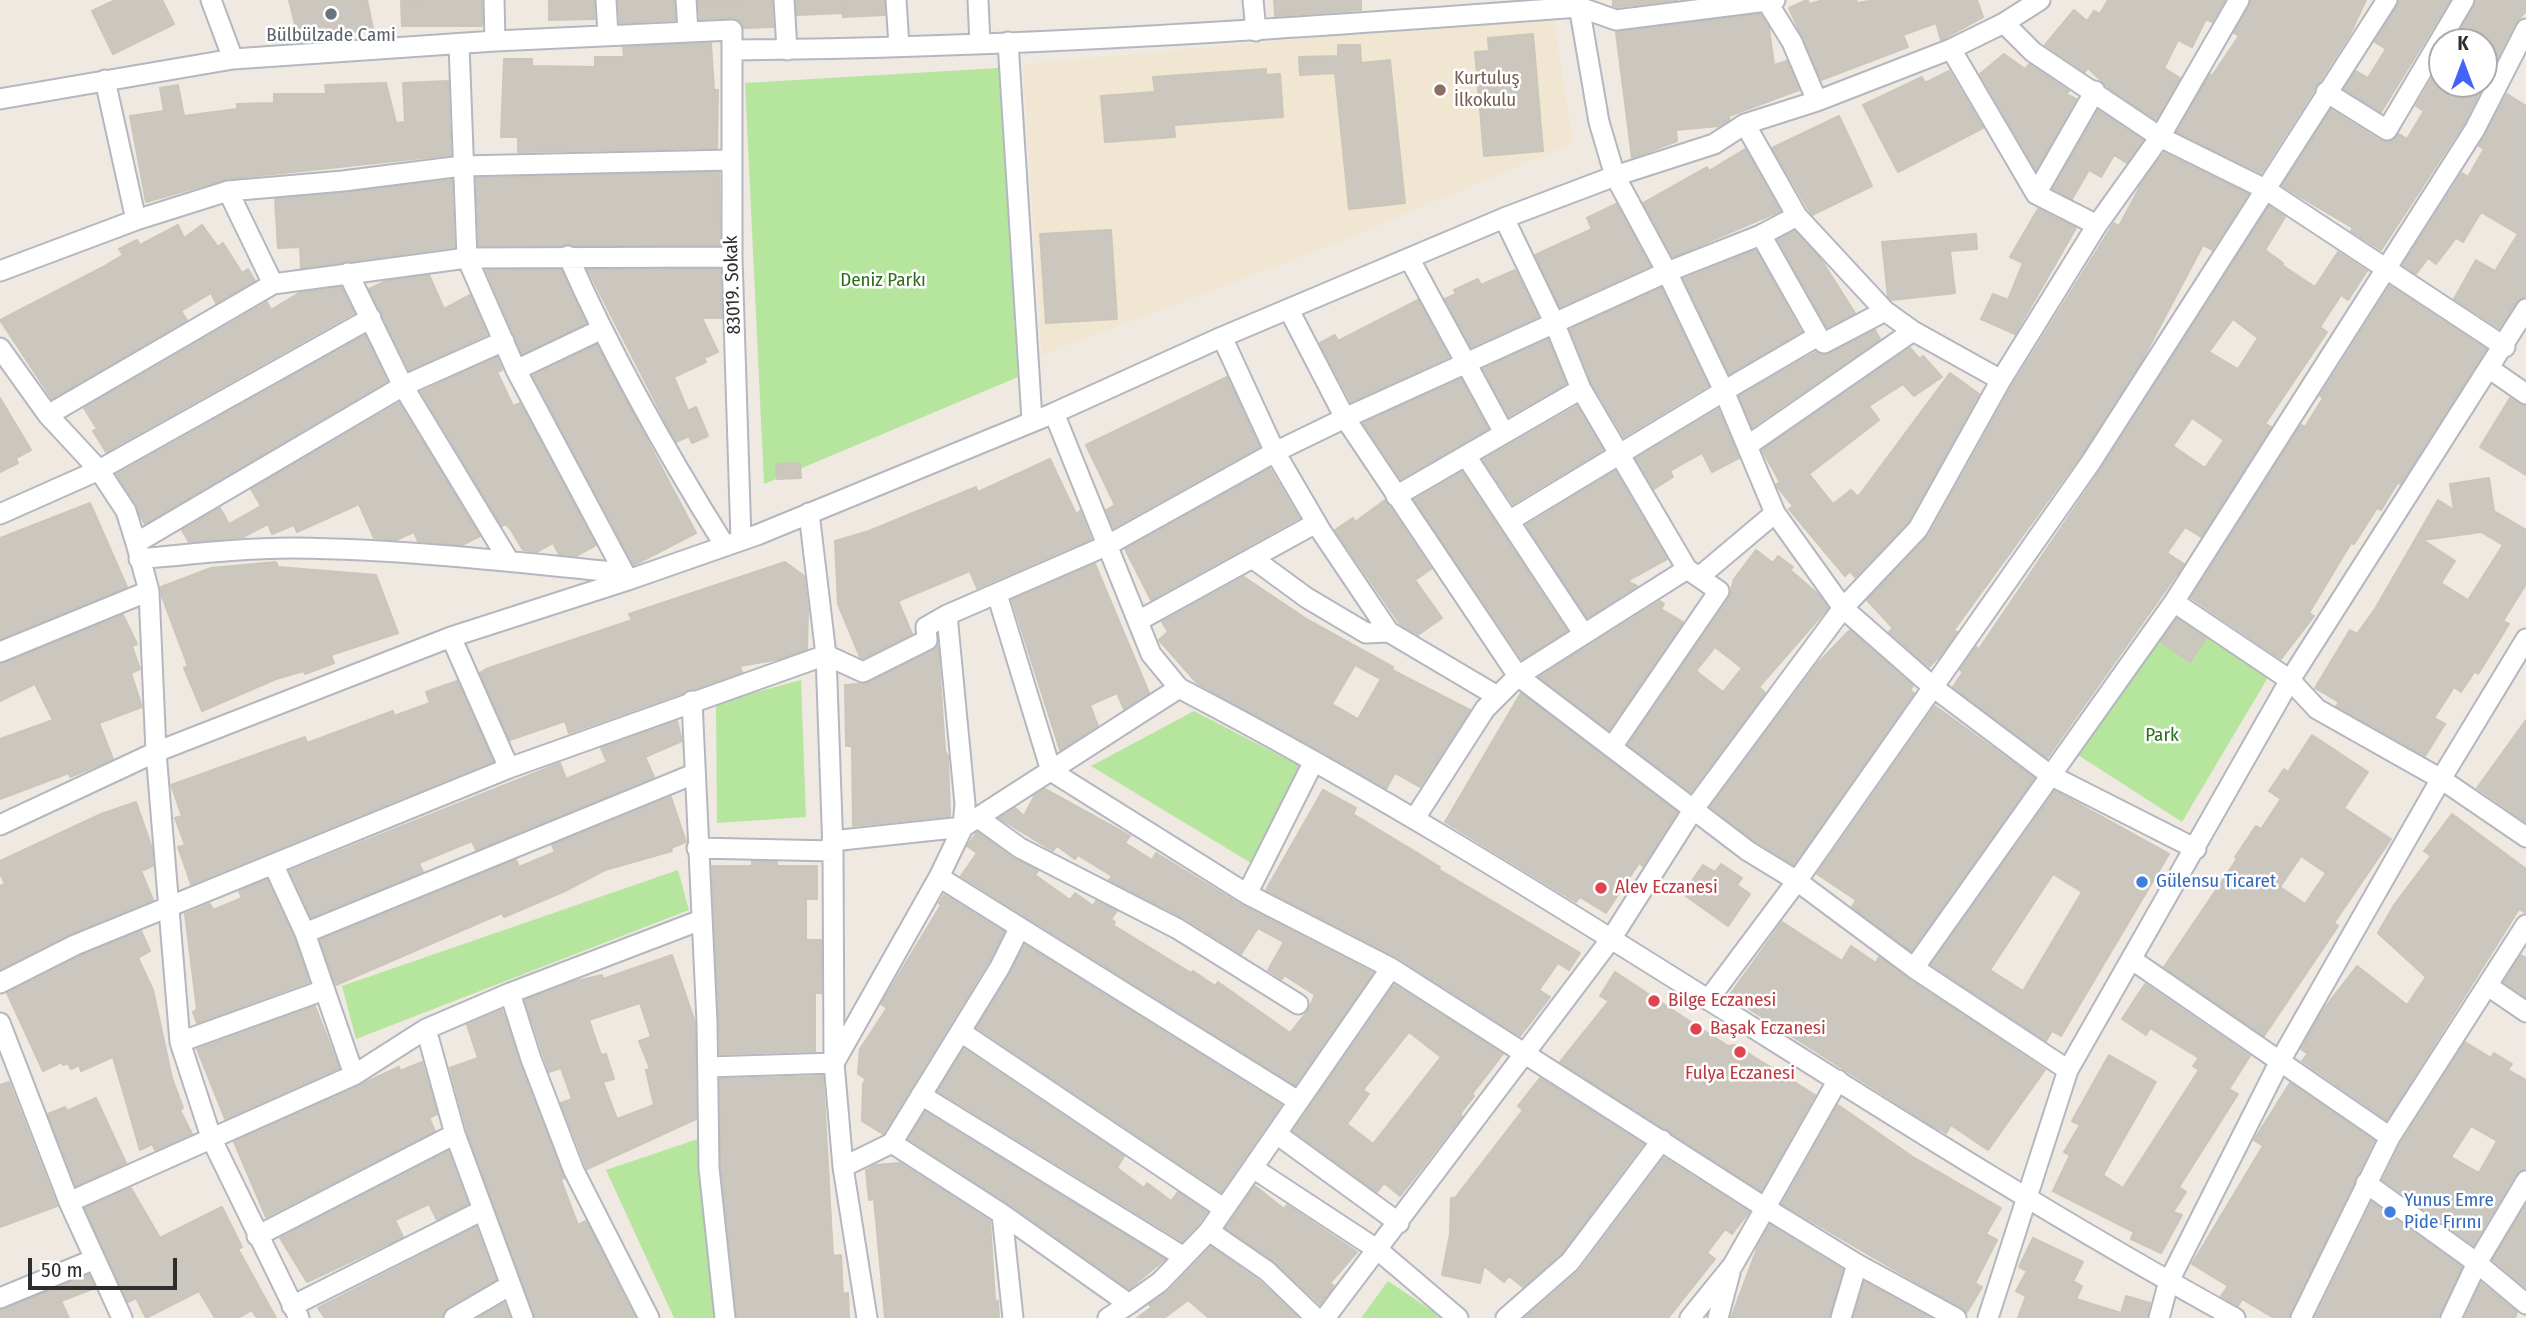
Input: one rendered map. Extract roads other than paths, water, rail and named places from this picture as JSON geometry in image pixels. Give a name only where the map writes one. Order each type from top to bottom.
[{"type":"street","points":[[211,0],[233,60]]},
{"type":"street","points":[[494,0],[495,41]]},
{"type":"street","points":[[606,0],[608,34]]},
{"type":"street","points":[[686,0],[688,31]]},
{"type":"street","points":[[783,0],[787,50]]},
{"type":"street","points":[[896,0],[899,46]]},
{"type":"street","points":[[978,0],[980,44]]},
{"type":"street","points":[[1253,0],[1256,31]]},
{"type":"street","points":[[0,99],[233,60],[608,34],[688,31],[787,50],[1256,31],[1579,4],[1616,20],[1769,0],[1817,101]]},
{"type":"street","points":[[0,825],[156,752],[451,637],[626,576],[733,543],[809,513],[1054,413],[1223,337],[1504,218],[1615,176],[1714,144],[1745,124],[1817,101],[1951,49],[2004,23],[2040,0]]},
{"type":"street","points":[[1325,1318],[1611,939],[1693,810],[1843,608],[1918,529],[2001,380],[2097,225],[2160,137],[2239,0]]},
{"type":"street","points":[[1708,1000],[1797,881],[2091,463],[2387,0]]},
{"type":"street","points":[[2326,92],[2387,130],[2464,0]]},
{"type":"street","points":[[1579,4],[1598,122],[1615,176],[1667,272],[1724,391],[1775,513],[1843,608],[1933,687],[2050,775],[2196,849]]},
{"type":"street","points":[[2004,23],[2033,52],[2095,90],[2160,137],[2265,189],[2505,346]]},
{"type":"street","points":[[1914,968],[2174,602],[2520,57],[2526,29]]},
{"type":"street","name":"83019. Sokak","points":[[732,40],[730,160],[733,543]]},
{"type":"street","points":[[1008,42],[1032,420]]},
{"type":"street","points":[[459,44],[467,258],[473,278],[516,370],[626,576]]},
{"type":"street","points":[[1951,49],[2036,194],[2097,225]]},
{"type":"street","points":[[105,80],[136,220]]},
{"type":"street","points":[[2036,194],[2095,90]]},
{"type":"street","points":[[1745,124],[1797,216],[1885,311],[1913,331],[2001,380]]},
{"type":"street","points":[[0,271],[136,220],[228,191],[343,181],[462,166],[730,160]]},
{"type":"street","points":[[228,191],[273,284]]},
{"type":"street","points":[[0,983],[75,945],[509,768],[692,701],[826,655],[863,672],[928,640],[926,627],[947,615],[1108,545],[1275,452],[1554,322],[1667,272],[1761,235],[1797,216]]},
{"type":"street","points":[[1504,218],[1554,322],[1581,390],[1693,573],[1719,591],[1612,747]]},
{"type":"street","points":[[1761,235],[1824,343],[1885,311]]},
{"type":"street","points":[[568,256],[600,330],[666,453],[733,543]]},
{"type":"street","points":[[48,415],[273,284],[467,258],[732,257]]},
{"type":"street","points":[[1409,258],[1504,433]]},
{"type":"street","points":[[348,272],[403,386],[509,561]]},
{"type":"street","points":[[1987,1318],[2068,1070],[2290,680],[2505,346],[2526,309]]},
{"type":"street","points":[[1289,310],[1345,418],[1518,676],[1748,851],[1797,881],[1914,968],[2068,1070]]},
{"type":"street","points":[[0,514],[99,470],[371,318]]},
{"type":"street","points":[[516,370],[600,330]]},
{"type":"street","points":[[1747,446],[1913,331]]},
{"type":"street","points":[[1509,521],[1619,452],[1818,336]]},
{"type":"street","points":[[1223,337],[1275,452],[1316,523],[1389,632],[1497,696]]},
{"type":"street","points":[[138,551],[403,386],[504,341]]},
{"type":"street","points":[[0,348],[48,415],[99,470],[126,511],[149,591],[156,752],[180,1042],[212,1140],[295,1312],[483,1210]]},
{"type":"street","points":[[2490,369],[2526,394]]},
{"type":"street","points":[[1396,496],[1581,390]]},
{"type":"street","points":[[1054,413],[1151,654],[1178,688],[1415,818],[2027,1199],[2235,1318]]},
{"type":"street","points":[[1466,456],[1583,633]]},
{"type":"street","points":[[809,513],[826,655],[833,846],[834,1063],[843,1167],[867,1318]]},
{"type":"street","points":[[1415,818],[1485,709],[1518,676],[1583,633],[1693,573],[1775,513]]},
{"type":"street","points":[[1138,621],[1255,560],[1316,523]]},
{"type":"street","points":[[138,551],[296,548],[509,561],[626,576]]},
{"type":"street","points":[[1255,560],[1307,598],[1366,633],[1389,632]]},
{"type":"street","points":[[0,652],[149,591]]},
{"type":"street","points":[[997,594],[1051,771],[1247,894],[1391,968],[1764,1208],[1857,1264],[1956,1318]]},
{"type":"street","points":[[2174,602],[2290,680],[2317,709],[2441,779],[2526,837]]},
{"type":"street","points":[[834,1063],[970,822],[965,804],[947,615]]},
{"type":"street","points":[[451,637],[509,768]]},
{"type":"street","points":[[2159,1318],[2169,1282],[2280,1061],[2441,779],[2526,639]]},
{"type":"street","points":[[697,848],[833,846],[970,822],[1178,688]]},
{"type":"street","points":[[692,701],[708,1067],[709,1168],[725,1318]]},
{"type":"street","points":[[1247,894],[1314,761]]},
{"type":"street","points":[[305,933],[694,774]]},
{"type":"street","points":[[970,822],[1178,929],[1298,1004]]},
{"type":"street","points":[[274,866],[305,933],[354,1075]]},
{"type":"street","points":[[939,877],[1298,1101]]},
{"type":"street","points":[[69,1202],[354,1075],[426,1029],[510,993],[701,920]]},
{"type":"street","points":[[2301,1318],[2390,1137],[2526,925]]},
{"type":"street","points":[[843,1167],[877,1154],[892,1143],[961,1032],[1019,929]]},
{"type":"street","points":[[2131,959],[2390,1137]]},
{"type":"street","points":[[1108,1318],[1160,1282],[1209,1231],[1278,1135],[1298,1101],[1391,968]]},
{"type":"street","points":[[2488,986],[2526,1012]]},
{"type":"street","points":[[180,1042],[324,990]]},
{"type":"street","points":[[510,993],[530,1059],[574,1171],[649,1318]]},
{"type":"street","points":[[0,1023],[69,1202],[122,1318]]},
{"type":"street","points":[[426,1029],[455,1134],[523,1318]]},
{"type":"street","points":[[961,1032],[1223,1208]]},
{"type":"street","points":[[708,1067],[834,1063]]},
{"type":"street","points":[[1690,1318],[1732,1265],[1838,1080]]},
{"type":"street","points":[[921,1095],[1184,1257]]},
{"type":"street","points":[[257,1236],[455,1134]]},
{"type":"street","points":[[1278,1135],[1399,1223]]},
{"type":"street","points":[[1506,1318],[1570,1262],[1661,1140]]},
{"type":"street","points":[[892,1143],[1002,1214],[1129,1304]]},
{"type":"street","points":[[1253,1168],[1378,1250],[1458,1318]]},
{"type":"street","points":[[2451,1318],[2477,1263],[2526,1181]]},
{"type":"street","points":[[2366,1183],[2477,1263],[2526,1304]]},
{"type":"street","points":[[1002,1214],[1013,1318]]},
{"type":"street","points":[[1209,1231],[1267,1270],[1316,1318]]},
{"type":"street","points":[[0,1298],[95,1259]]},
{"type":"street","points":[[1841,1318],[1857,1264]]},
{"type":"street","points":[[1718,1318],[1732,1265]]},
{"type":"street","points":[[454,1318],[509,1286]]},
{"type":"place","name":"Bülbülzade Cami","points":[[331,14]]},
{"type":"place","name":"Kurtuluş İlkokulu","points":[[1440,90]]},
{"type":"place","name":"Gülensu Ticaret","points":[[2142,882]]},
{"type":"place","name":"Alev Eczanesi","points":[[1601,888]]},
{"type":"place","name":"Bilge Eczanesi","points":[[1654,1001]]},
{"type":"place","name":"Başak Eczanesi","points":[[1696,1029]]},
{"type":"place","name":"Fulya Eczanesi","points":[[1740,1052]]},
{"type":"place","name":"Yunus Emre Pide Fırını","points":[[2390,1212]]},
{"type":"park label","name":"Deniz Parkı","points":[[883,281]]},
{"type":"park label","name":"Park","points":[[2162,736]]}]
